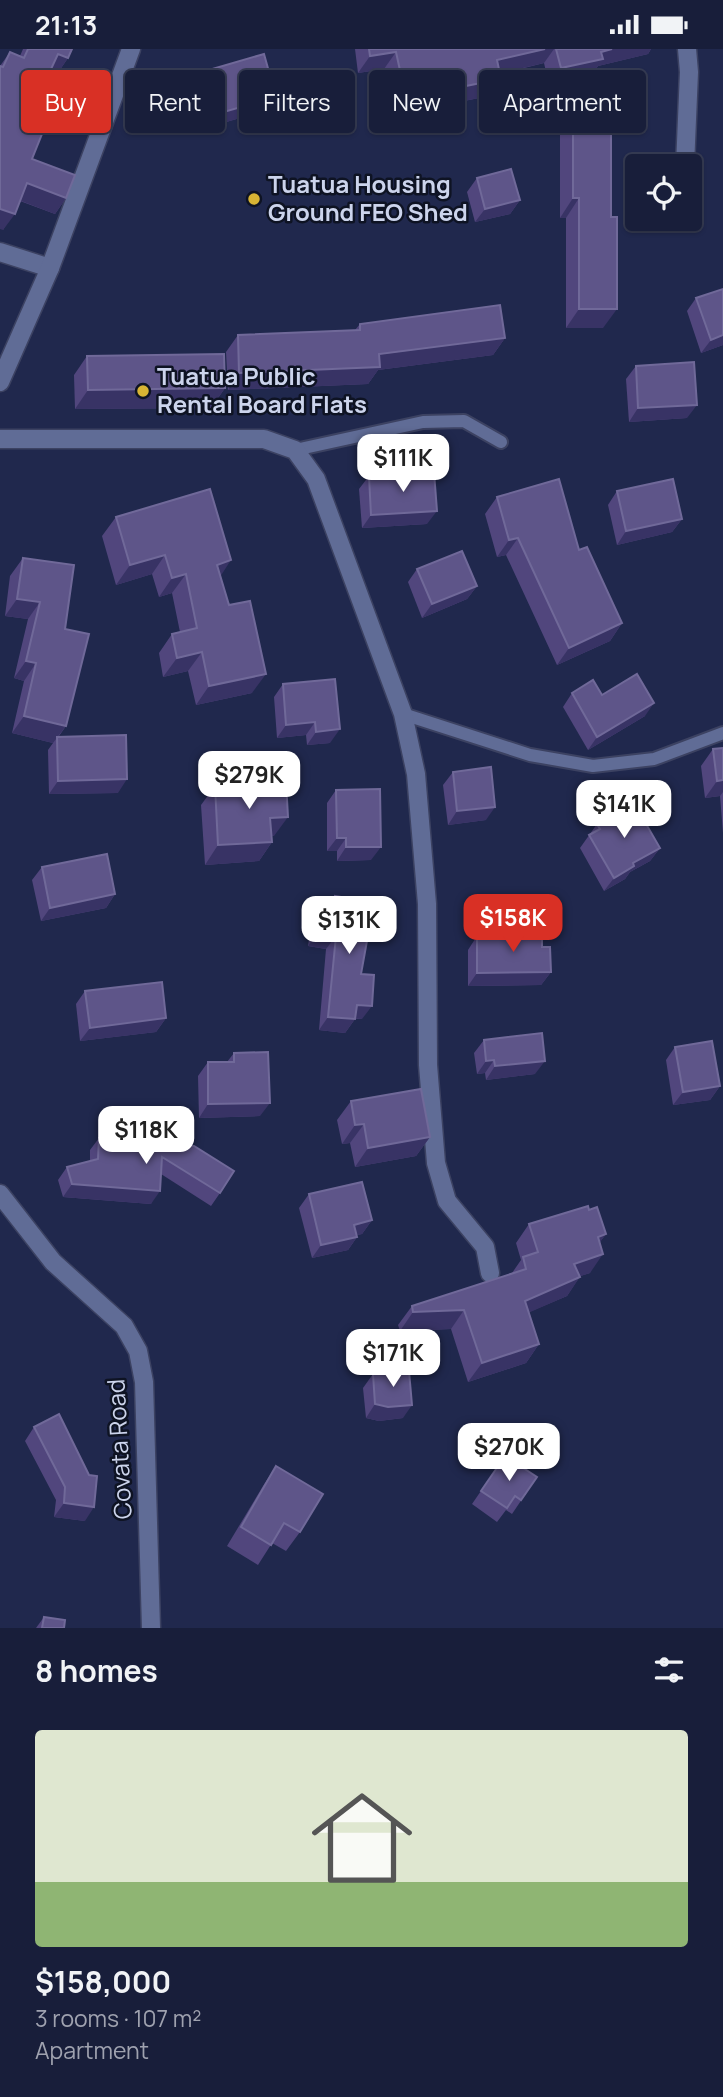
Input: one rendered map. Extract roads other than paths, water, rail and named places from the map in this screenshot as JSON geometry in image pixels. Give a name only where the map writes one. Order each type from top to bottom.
[{"type":"street","points":[[0,382],[50,268],[131,49]]},
{"type":"street","points":[[686,154],[689,72],[687,49]]},
{"type":"street","points":[[0,252],[50,268]]},
{"type":"street","points":[[0,439],[264,439],[295,450],[317,479],[403,714],[416,774],[427,904],[428,1065],[436,1163],[447,1201],[485,1247],[490,1273]]},
{"type":"street","name":"Covata Road","points":[[0,1195],[53,1262],[124,1326],[138,1351],[144,1382],[151,1628]]},
{"type":"lane","points":[[295,450],[423,422],[464,421],[501,442]]},
{"type":"lane","points":[[403,714],[530,755],[593,766],[654,759],[723,733]]},
{"type":"place","name":"Tuatua Housing Ground FEO Shed","points":[[254,199]]},
{"type":"place","name":"Tuatua Public Rental Board Flats","points":[[143,391]]}]
